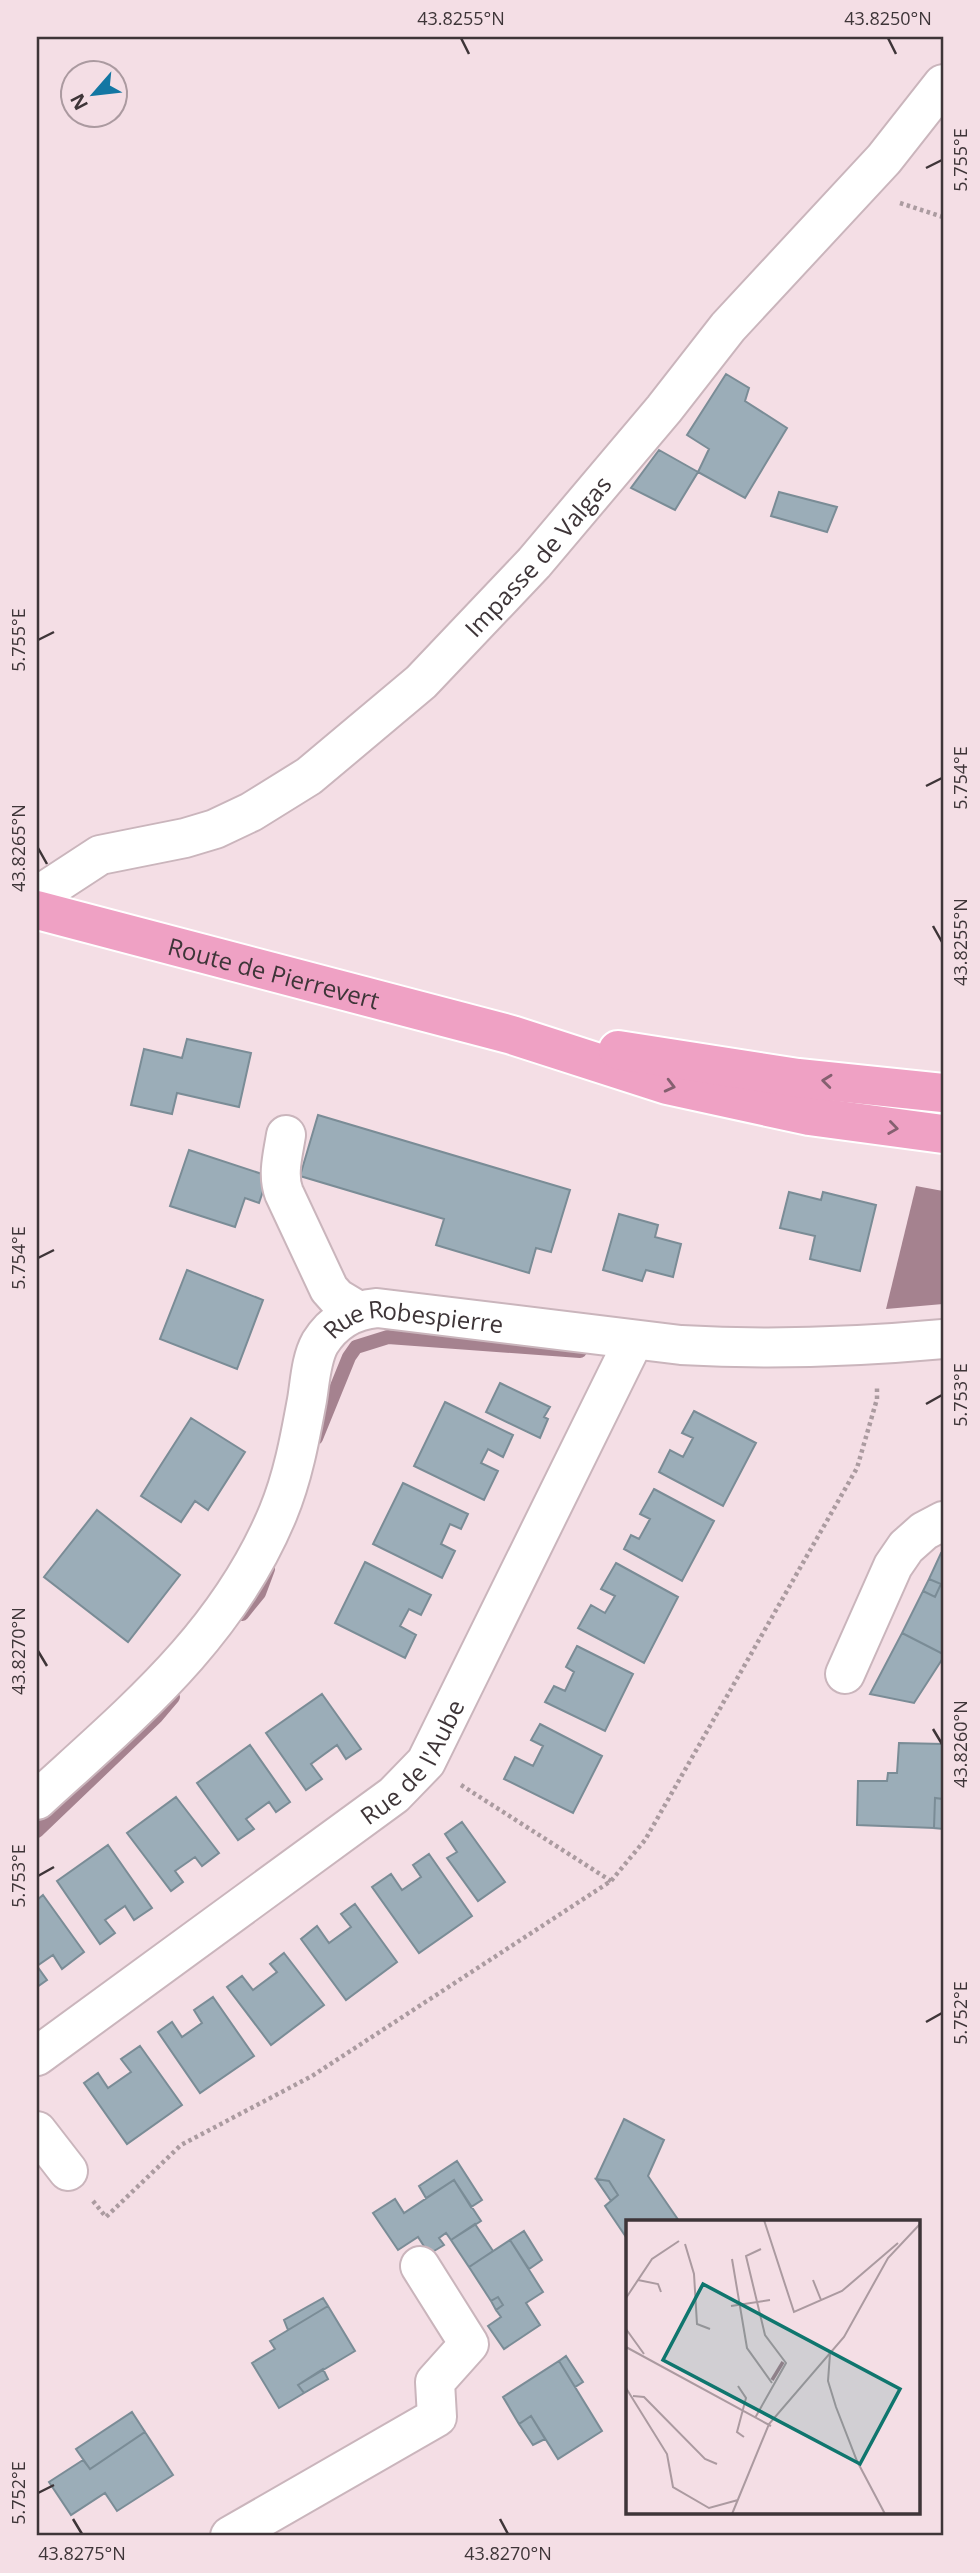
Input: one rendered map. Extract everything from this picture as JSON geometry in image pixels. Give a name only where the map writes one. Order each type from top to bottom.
[{"type":"main road","name":"Route de Pierrevert","points":[[37,910],[512,1035],[667,1085],[809,1116],[943,1134]]},
{"type":"main road","name":"Route de Pierrevert","points":[[512,1035],[798,1078],[943,1093]]},
{"type":"street","name":"Impasse de Valgas","points":[[37,899],[100,855],[185,838],[215,829],[251,812],[309,776],[421,682],[534,563],[630,450],[728,327],[884,159],[943,84]]},
{"type":"street","points":[[286,1135],[281,1183],[284,1193],[323,1279],[337,1298],[357,1310]]},
{"type":"street","name":"Rue Robespierre","points":[[37,1800],[178,1668],[238,1590],[267,1537],[290,1479],[319,1345],[334,1326],[357,1310],[377,1308],[634,1340],[713,1347],[880,1345],[943,1339]]},
{"type":"street","name":"Rue de l'Aube","points":[[37,2056],[394,1795],[426,1762],[634,1340]]},
{"type":"street","points":[[845,1674],[893,1566],[906,1547],[924,1531],[943,1521]]},
{"type":"street","points":[[37,2131],[68,2171]]},
{"type":"street","points":[[230,2536],[438,2417],[435,2382],[469,2344],[420,2266]]},
{"type":"path","points":[[68,2171],[106,2217],[181,2145],[312,2076],[611,1881],[645,1840],[857,1468],[877,1399],[880,1345]]},
{"type":"path","points":[[426,1762],[611,1881]]},
{"type":"shaded area","points":[[916,1186],[943,1191],[943,1304],[886,1309]]},
{"type":"building","points":[[726,374],[749,388],[745,401],[787,428],[745,498],[698,472],[709,449],[687,435]]},
{"type":"building","points":[[659,450],[698,472],[675,510],[631,488]]},
{"type":"building","points":[[779,492],[837,507],[827,532],[771,516]]},
{"type":"building","points":[[187,1039],[251,1053],[239,1107],[177,1093],[172,1114],[131,1105],[144,1049],[182,1058]]},
{"type":"building","points":[[318,1115],[570,1190],[551,1252],[536,1248],[529,1273],[436,1245],[444,1219],[300,1176]]},
{"type":"building","points":[[189,1150],[268,1176],[259,1203],[245,1198],[235,1227],[170,1206]]},
{"type":"building","points":[[789,1192],[821,1200],[823,1192],[876,1205],[860,1271],[810,1259],[815,1236],[780,1228]]},
{"type":"building","points":[[619,1214],[658,1225],[655,1237],[681,1244],[673,1277],[646,1270],[642,1281],[603,1270]]},
{"type":"building","points":[[187,1270],[263,1300],[237,1369],[160,1339]]},
{"type":"building","points":[[500,1383],[550,1407],[544,1417],[548,1419],[540,1438],[486,1412]]},
{"type":"building","points":[[445,1402],[513,1435],[503,1457],[488,1449],[481,1463],[498,1471],[484,1500],[414,1466]]},
{"type":"building","points":[[694,1411],[756,1443],[723,1506],[659,1472],[670,1450],[683,1457],[693,1438],[682,1433]]},
{"type":"building","points":[[191,1418],[245,1452],[208,1510],[195,1501],[181,1522],[141,1496]]},
{"type":"building","points":[[403,1483],[468,1514],[461,1529],[450,1524],[441,1544],[455,1551],[442,1578],[373,1544]]},
{"type":"building","points":[[654,1489],[714,1521],[682,1581],[624,1549],[631,1535],[639,1539],[650,1519],[640,1514]]},
{"type":"building","points":[[97,1510],[180,1575],[128,1642],[44,1577]]},
{"type":"building","points":[[941,1553],[943,1654],[902,1633],[923,1591],[935,1597],[941,1584],[929,1579]]},
{"type":"building","points":[[365,1562],[431,1595],[421,1615],[409,1609],[400,1626],[416,1635],[405,1658],[335,1623]]},
{"type":"building","points":[[616,1563],[678,1597],[644,1663],[578,1628],[591,1605],[605,1613],[615,1596],[601,1589]]},
{"type":"building","points":[[929,1579],[941,1584],[935,1597],[923,1591]]},
{"type":"building","points":[[902,1633],[943,1654],[914,1703],[870,1694]]},
{"type":"building","points":[[577,1646],[633,1674],[605,1731],[545,1702],[554,1686],[565,1691],[574,1672],[566,1667]]},
{"type":"building","points":[[322,1694],[361,1749],[346,1759],[337,1745],[311,1764],[322,1779],[306,1790],[266,1733]]},
{"type":"building","points":[[540,1724],[602,1756],[573,1813],[504,1779],[515,1757],[533,1766],[543,1746],[531,1740]]},
{"type":"building","points":[[899,1743],[943,1744],[943,1799],[935,1798],[934,1828],[857,1825],[858,1781],[887,1781],[888,1773],[897,1773]]},
{"type":"building","points":[[250,1745],[290,1802],[276,1812],[269,1802],[246,1819],[254,1829],[238,1840],[197,1783]]},
{"type":"building","points":[[176,1797],[219,1853],[202,1866],[195,1857],[175,1871],[183,1882],[171,1891],[127,1833]]},
{"type":"building","points":[[935,1798],[943,1799],[943,1829],[934,1828]]},
{"type":"building","points":[[462,1822],[505,1882],[478,1901],[447,1858],[457,1852],[445,1834]]},
{"type":"building","points":[[108,1845],[152,1908],[134,1920],[125,1906],[105,1920],[115,1933],[100,1944],[57,1881]]},
{"type":"building","points":[[429,1854],[472,1916],[419,1953],[372,1887],[391,1874],[402,1890],[421,1877],[413,1865]]},
{"type":"building","points":[[43,1895],[84,1952],[62,1969],[53,1955],[37,1966],[37,1900]]},
{"type":"building","points":[[355,1904],[397,1962],[346,2000],[301,1939],[317,1926],[329,1943],[351,1927],[341,1914]]},
{"type":"building","points":[[284,1953],[324,2005],[271,2045],[227,1987],[242,1976],[253,1990],[277,1972],[270,1964]]},
{"type":"building","points":[[37,1966],[47,1980],[37,1987]]},
{"type":"building","points":[[213,1997],[254,2056],[200,2093],[158,2032],[172,2022],[182,2037],[202,2023],[194,2010]]},
{"type":"building","points":[[140,2046],[182,2105],[127,2144],[84,2083],[98,2073],[108,2088],[131,2072],[121,2059]]},
{"type":"building","points":[[624,2119],[664,2140],[648,2176],[678,2220],[626,2220],[626,2237],[605,2206],[618,2195],[609,2181],[596,2179]]},
{"type":"building","points":[[457,2161],[482,2200],[471,2207],[454,2180],[426,2198],[419,2186]]},
{"type":"building","points":[[596,2179],[609,2181],[618,2195],[611,2201]]},
{"type":"building","points":[[454,2180],[481,2221],[451,2240],[446,2233],[439,2238],[444,2245],[429,2254],[418,2237],[398,2250],[373,2213],[395,2199],[404,2213]]},
{"type":"building","points":[[475,2224],[493,2251],[469,2267],[451,2240]]},
{"type":"building","points":[[524,2231],[542,2260],[529,2269],[510,2240]]},
{"type":"building","points":[[510,2240],[543,2292],[526,2303],[540,2325],[504,2349],[488,2326],[501,2317],[496,2310],[503,2305],[498,2297],[491,2301],[469,2267]]},
{"type":"building","points":[[498,2297],[503,2305],[496,2310],[491,2301]]},
{"type":"building","points":[[323,2298],[328,2306],[288,2330],[284,2320]]},
{"type":"building","points":[[328,2306],[355,2351],[298,2385],[304,2393],[279,2408],[252,2363],[275,2349],[270,2341]]},
{"type":"building","points":[[566,2356],[583,2382],[575,2387],[559,2361]]},
{"type":"building","points":[[559,2361],[602,2431],[558,2459],[531,2416],[519,2424],[503,2397]]},
{"type":"building","points":[[323,2369],[328,2379],[304,2393],[298,2385]]},
{"type":"building","points":[[132,2412],[145,2432],[90,2469],[76,2449]]},
{"type":"building","points":[[531,2416],[545,2439],[533,2445],[519,2424]]},
{"type":"building","points":[[145,2432],[173,2475],[117,2511],[105,2493],[71,2515],[49,2482],[83,2460],[90,2469]]},
{"type":"waterway","points":[[316,1438],[349,1357],[356,1347],[388,1337],[580,1351]]},
{"type":"waterway","points":[[242,1614],[259,1593],[268,1569]]},
{"type":"waterway","points":[[37,1831],[156,1717],[173,1697]]}]
